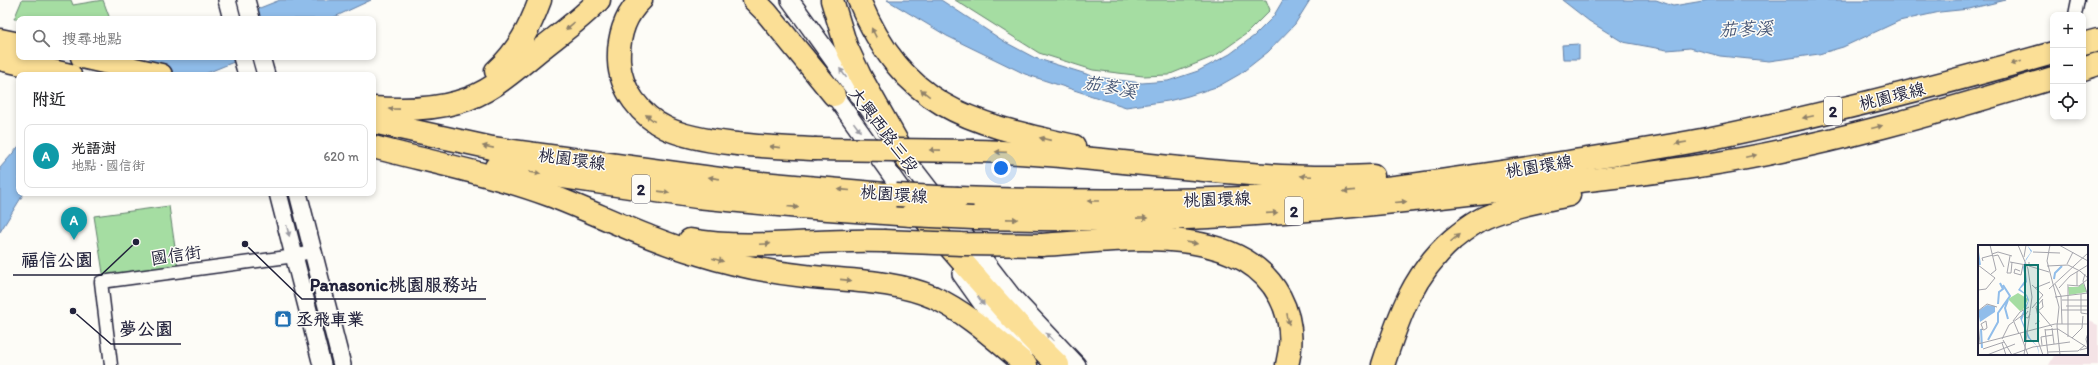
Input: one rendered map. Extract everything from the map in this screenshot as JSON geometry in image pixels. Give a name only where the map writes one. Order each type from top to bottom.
[{"type":"highway","points":[[416,108],[440,102],[480,83],[504,64],[522,42],[540,0]]},
{"type":"highway","points":[[376,108],[416,108],[458,102],[489,89],[568,28],[600,0]]},
{"type":"highway","points":[[641,0],[628,18],[619,48],[622,78],[633,100],[641,111],[666,128],[701,138],[814,149],[974,151],[1033,154],[1276,174],[1361,176],[1526,168]]},
{"type":"highway","points":[[754,0],[766,12],[834,95]]},
{"type":"highway","points":[[832,0],[846,46],[860,76],[908,161]]},
{"type":"highway","points":[[859,0],[877,38],[893,62],[906,77],[938,102],[981,122],[1041,139],[1110,154],[1208,169]]},
{"type":"highway","points":[[0,40],[16,43]]},
{"type":"highway","points":[[2086,43],[2098,40]]},
{"type":"highway","name":"桃園環線","points":[[376,147],[490,166],[697,197],[800,208],[906,204],[958,198],[1055,201],[1220,200],[1322,194],[1411,185],[1610,155],[1709,138],[1836,111],[1965,78],[2050,54]]},
{"type":"highway","points":[[0,59],[57,72]]},
{"type":"highway","points":[[95,60],[148,72]]},
{"type":"highway","points":[[2086,68],[2098,64]]},
{"type":"highway","name":"桃園環線","points":[[376,123],[492,148],[906,204],[973,218],[1058,219],[1207,217],[1615,181],[1712,164],[1838,138],[1966,104],[2050,79]]},
{"type":"highway","points":[[376,147],[513,184],[590,212],[653,239],[728,262],[764,271],[889,285],[912,290],[932,297],[967,316],[1026,365]]},
{"type":"highway","points":[[1383,365],[1406,300],[1428,266],[1445,246],[1464,229],[1485,217],[1615,181]]},
{"type":"highway","points":[[906,204],[971,269],[999,305],[1058,365]]},
{"type":"highway","points":[[590,212],[682,238],[729,245],[825,241],[1042,245],[1150,240],[1204,244],[1239,257],[1266,278],[1277,292],[1286,310],[1290,341],[1287,365]]},
{"type":"highway","points":[[1394,365],[1410,307],[1428,266]]},
{"type":"street","name":"大興西路三段","points":[[766,0],[834,95],[906,204],[988,312],[1033,365]]},
{"type":"street","name":"大興西路三段","points":[[790,0],[908,161],[1012,296],[1077,365]]},
{"type":"street","points":[[262,60],[265,72]]},
{"type":"street","points":[[279,196],[322,365]]},
{"type":"street","points":[[299,196],[342,365]]},
{"type":"street","name":"國信街","points":[[111,365],[101,282],[295,256],[313,251]]},
{"type":"shaded area","points":[[2088,320],[2098,325],[2098,365],[2049,365],[2054,355],[2088,355]]},
{"type":"green space","points":[[22,0],[71,0],[73,5],[103,0],[109,16],[16,16],[16,19],[14,19]]},
{"type":"green space","points":[[955,0],[1266,0],[1270,10],[1246,34],[1215,56],[1168,75],[1143,76],[1093,70],[1039,53]]},
{"type":"green space","points":[[169,206],[178,268],[104,279],[94,216]]},
{"type":"water","points":[[280,0],[371,0],[336,16],[240,16]]},
{"type":"water","name":"茄苳溪","points":[[887,0],[941,0],[1005,42],[1035,58],[1096,77],[1142,83],[1168,81],[1198,71],[1230,54],[1254,36],[1273,17],[1283,0],[1310,0],[1295,24],[1268,52],[1240,74],[1219,86],[1188,96],[1168,101],[1126,107],[1025,74],[947,36]]},
{"type":"water","name":"茄苳溪","points":[[1562,0],[1656,0],[1673,6],[1709,0],[2006,0],[1969,9],[1940,12],[1899,21],[1843,47],[1819,54],[1769,61],[1720,56],[1690,48],[1667,50],[1623,42],[1589,21]]},
{"type":"water","points":[[1579,44],[1579,59],[1563,59],[1562,45]]},
{"type":"water","points":[[148,60],[239,60],[209,72],[126,72]]},
{"type":"water","points":[[16,149],[16,196],[22,196],[0,232],[0,168]]},
{"type":"place","name":"光語澍","points":[[74,240]]},
{"type":"place","name":"福信公園","points":[[136,242]]},
{"type":"place","name":"Panasonic桃園服務站","points":[[245,244]]},
{"type":"place","name":"夢公園","points":[[73,311]]},
{"type":"place","name":"丞飛車業","points":[[283,319]]}]
